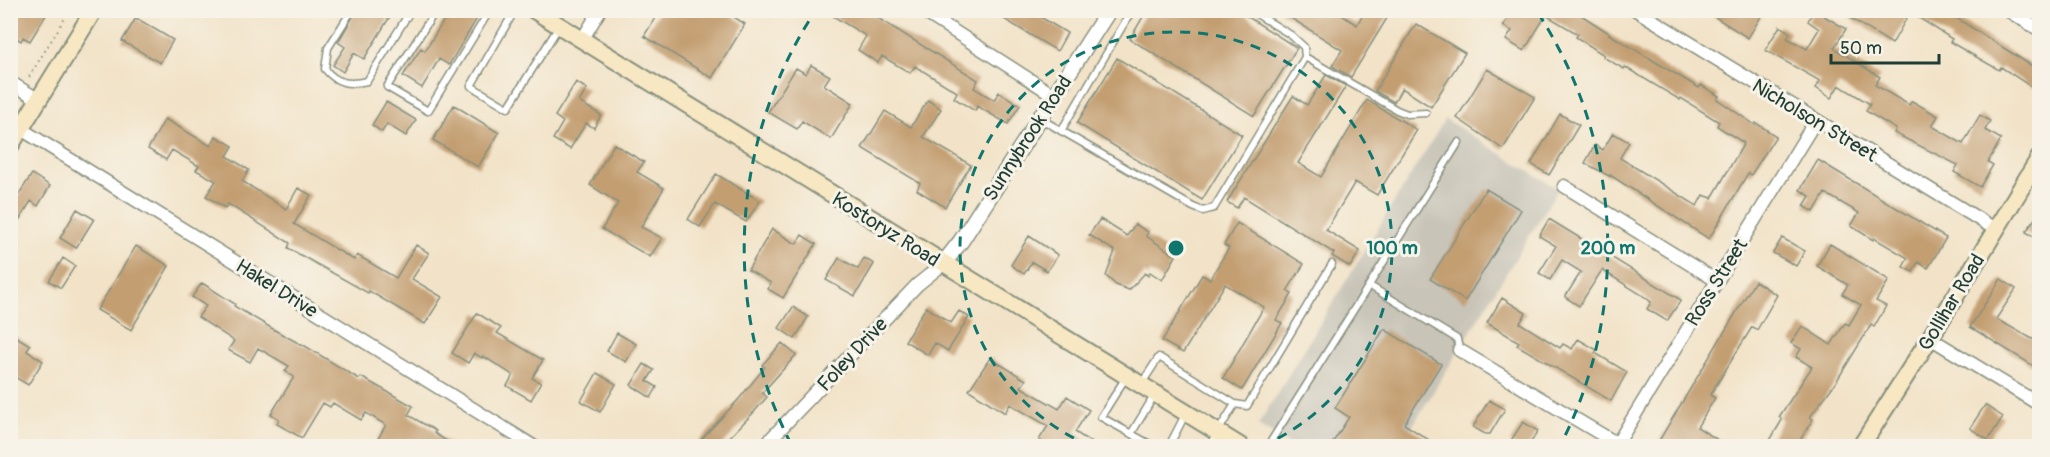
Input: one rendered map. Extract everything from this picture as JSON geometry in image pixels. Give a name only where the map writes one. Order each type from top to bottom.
[{"type":"main road","points":[[10,146],[94,10]]},
{"type":"main road","name":"Kostoryz Road","points":[[534,10],[1186,414],[1213,440],[1240,447]]},
{"type":"main road","name":"Gollihar Road","points":[[1861,447],[1995,229],[2037,167]]},
{"type":"street","points":[[582,40],[600,10]]},
{"type":"street","points":[[921,10],[1055,96]]},
{"type":"street","name":"Sunnybrook Road","points":[[943,264],[1040,119],[1109,10]]},
{"type":"street","name":"Nicholson Street","points":[[1636,10],[1995,229]]},
{"type":"street","points":[[2007,10],[2040,30]]},
{"type":"street","points":[[16,85],[39,100]]},
{"type":"street","name":"Ross Street","points":[[1619,445],[1815,120]]},
{"type":"street","name":"Hakel Drive","points":[[21,129],[533,447]]},
{"type":"street","points":[[1564,186],[1717,281]]},
{"type":"street","name":"Foley Drive","points":[[764,447],[917,285],[943,264]]},
{"type":"street","points":[[1930,338],[2040,405]]},
{"type":"street","points":[[1459,350],[1619,445]]},
{"type":"lane","points":[[352,10],[328,48],[325,69],[340,82],[352,84],[367,81],[410,11]]},
{"type":"lane","points":[[436,10],[387,87],[428,111],[490,11]]},
{"type":"lane","points":[[515,10],[471,86],[508,108],[559,26]]},
{"type":"lane","points":[[1061,131],[1132,10]]},
{"type":"lane","points":[[1040,119],[1193,207],[1203,211],[1214,208],[1305,57],[1304,47],[1291,35],[1250,10]]},
{"type":"lane","points":[[1305,57],[1397,110],[1407,114],[1426,113]]},
{"type":"lane","points":[[1268,447],[1459,142]]},
{"type":"lane","points":[[1153,447],[1101,417],[1133,381],[1158,357],[1235,404],[1247,406],[1332,264]]},
{"type":"lane","points":[[1370,286],[1457,339],[1459,350]]},
{"type":"lane","points":[[1131,434],[1155,395]]},
{"type":"lane","points":[[1213,440],[1235,404]]},
{"type":"lane","points":[[1169,447],[1186,414]]},
{"type":"path","points":[[10,108],[16,85],[70,10]]},
{"type":"shaded area","points":[[1445,119],[1558,189],[1400,446],[1292,446],[1258,425]]},
{"type":"building","points":[[10,10],[49,10],[30,41],[23,37],[21,41],[10,34]]},
{"type":"building","points":[[357,10],[394,10],[364,59],[354,53],[343,72],[333,65],[345,47],[338,42]]},
{"type":"building","points":[[450,10],[467,10],[478,17],[449,65],[439,59],[422,88],[403,76],[421,48],[425,51]]},
{"type":"building","points":[[660,10],[723,10],[745,24],[712,78],[644,36]]},
{"type":"building","points":[[823,10],[865,10],[978,80],[974,88],[994,100],[999,92],[1020,105],[1008,124],[977,106],[975,111],[954,98],[957,92],[915,66],[910,73],[882,56],[878,63],[858,50],[866,36]]},
{"type":"building","points":[[989,10],[1040,10],[1037,15],[1067,33],[1057,51]]},
{"type":"building","points":[[1147,10],[1237,10],[1297,48],[1254,116],[1130,39]]},
{"type":"building","points":[[1278,10],[1334,10],[1357,25],[1365,10],[1392,10],[1351,77],[1332,66],[1342,50]]},
{"type":"building","points":[[1513,10],[1584,10],[1581,15],[1609,34],[1699,88],[1701,85],[1719,96],[1717,99],[1755,125],[1756,123],[1776,136],[1751,175],[1748,173],[1709,239],[1610,175],[1585,163],[1595,145],[1603,150],[1613,133],[1629,142],[1620,158],[1697,206],[1703,195],[1712,198],[1744,143],[1717,126],[1719,122],[1681,98],[1680,100],[1625,67],[1624,69],[1603,57],[1604,55],[1576,37],[1578,34],[1546,15],[1524,51],[1506,40],[1512,31],[1503,26]]},
{"type":"building","points":[[1704,10],[1754,10],[1762,15],[1748,38]]},
{"type":"building","points":[[1814,10],[1846,29],[1834,48],[1880,77],[1875,85],[1909,105],[1912,101],[1938,116],[1932,126],[1963,144],[1980,115],[1990,121],[1985,130],[2001,139],[1988,162],[1993,165],[1980,187],[1954,172],[1958,165],[1894,133],[1896,129],[1866,111],[1870,104],[1839,85],[1831,98],[1816,88],[1820,81],[1765,50],[1780,26],[1790,33],[1787,38],[1807,49],[1819,29],[1808,21]]},
{"type":"building","points":[[1854,10],[1948,10],[1955,17],[2040,71],[2040,78],[2033,88],[2001,67],[1999,70],[1950,42],[1952,39],[1910,12],[1892,44],[1850,18]]},
{"type":"building","points":[[136,18],[173,40],[160,63],[122,41]]},
{"type":"building","points":[[1416,24],[1465,53],[1431,107],[1402,88],[1394,102],[1375,91]]},
{"type":"building","points":[[1117,58],[1242,135],[1202,200],[1077,123]]},
{"type":"building","points":[[811,65],[830,76],[824,85],[853,103],[831,139],[802,121],[797,129],[768,112],[796,68],[806,74]]},
{"type":"building","points":[[1487,69],[1535,97],[1503,149],[1457,118]]},
{"type":"building","points":[[1326,75],[1346,86],[1298,163],[1321,177],[1367,100],[1417,130],[1377,195],[1355,182],[1326,230],[1360,251],[1350,267],[1332,256],[1334,253],[1244,197],[1237,208],[1227,202],[1293,96],[1307,105]]},
{"type":"building","points":[[576,82],[587,89],[579,102],[601,115],[594,128],[586,123],[570,149],[553,139],[563,122],[555,116]]},
{"type":"building","points":[[928,100],[941,109],[923,137],[971,165],[945,207],[917,190],[920,183],[862,148],[885,111],[911,127]]},
{"type":"building","points":[[386,102],[416,120],[406,136],[387,124],[382,132],[372,125]]},
{"type":"building","points":[[454,105],[499,133],[478,167],[433,140]]},
{"type":"building","points":[[1560,114],[1579,125],[1549,175],[1531,164]]},
{"type":"building","points":[[165,119],[211,146],[216,136],[233,146],[227,156],[249,170],[242,181],[286,209],[298,188],[311,195],[294,224],[354,260],[357,255],[396,278],[416,245],[429,253],[412,279],[442,297],[425,324],[288,248],[290,243],[228,204],[225,208],[206,196],[216,181],[196,170],[199,166],[172,150],[166,160],[148,149]]},
{"type":"building","points":[[614,144],[644,162],[637,172],[664,188],[641,227],[662,238],[650,257],[602,229],[618,203],[590,185]]},
{"type":"building","points":[[1818,160],[1946,238],[1928,268],[1918,262],[1913,272],[1903,267],[1908,258],[1851,226],[1859,213],[1825,193],[1814,212],[1804,206],[1810,196],[1800,190]]},
{"type":"building","points":[[32,174],[50,186],[38,206],[31,201],[18,222],[10,218],[10,208]]},
{"type":"building","points":[[716,174],[760,201],[746,222],[715,204],[700,227],[688,219]]},
{"type":"building","points":[[1486,189],[1521,210],[1465,301],[1430,279]]},
{"type":"building","points":[[77,209],[94,219],[76,248],[60,238]]},
{"type":"building","points":[[2040,211],[2040,240],[2026,232]]},
{"type":"building","points":[[1100,219],[1127,236],[1135,224],[1148,232],[1146,236],[1176,256],[1162,280],[1150,272],[1148,276],[1145,273],[1129,290],[1116,285],[1106,276],[1115,251],[1089,235]]},
{"type":"building","points":[[1549,219],[1681,300],[1667,321],[1647,309],[1651,302],[1602,270],[1579,306],[1565,297],[1581,272],[1562,260],[1550,280],[1539,273],[1556,246],[1539,236]]},
{"type":"building","points":[[1237,223],[1304,264],[1287,291],[1292,294],[1276,320],[1282,323],[1242,390],[1223,378],[1264,307],[1225,284],[1183,353],[1162,341],[1202,275],[1210,279],[1229,248],[1224,245]]},
{"type":"building","points":[[772,229],[796,244],[802,235],[816,244],[783,298],[768,289],[771,283],[748,270]]},
{"type":"building","points":[[1029,236],[1058,255],[1047,271],[1032,262],[1024,274],[1011,265]]},
{"type":"building","points":[[1782,238],[1805,251],[1796,266],[1773,253]]},
{"type":"building","points":[[1830,244],[1889,280],[1876,301],[1886,306],[1874,327],[1871,325],[1836,382],[1810,417],[1813,419],[1796,447],[1766,447],[1782,420],[1779,417],[1812,367],[1796,357],[1801,349],[1791,343],[1802,326],[1831,345],[1845,323],[1849,325],[1861,305],[1842,294],[1848,285],[1817,266]]},
{"type":"building","points":[[136,246],[169,266],[131,330],[97,310]]},
{"type":"building","points":[[63,258],[75,266],[61,288],[49,281]]},
{"type":"building","points":[[839,258],[858,269],[864,258],[874,264],[855,296],[826,280]]},
{"type":"building","points":[[2001,279],[2016,289],[1996,319],[2040,343],[2040,370],[1970,327]]},
{"type":"building","points":[[1755,281],[1777,295],[1757,330],[1752,327],[1710,395],[1715,398],[1697,427],[1729,447],[1672,447],[1660,439]]},
{"type":"building","points":[[202,283],[235,304],[234,306],[278,332],[359,379],[361,377],[413,406],[408,415],[436,431],[434,433],[456,447],[399,447],[391,442],[388,447],[373,447],[386,425],[366,413],[361,420],[333,403],[330,407],[323,403],[302,438],[277,424],[279,419],[271,414],[294,377],[285,371],[289,366],[258,348],[250,362],[228,350],[234,341],[198,317],[206,306],[192,297]]},
{"type":"building","points":[[1502,298],[1526,313],[1520,323],[1560,348],[1563,344],[1572,349],[1578,339],[1597,350],[1595,353],[1627,372],[1611,401],[1517,345],[1519,342],[1487,323]]},
{"type":"building","points":[[793,307],[808,317],[795,339],[779,328]]},
{"type":"building","points":[[926,307],[951,323],[959,311],[969,317],[948,351],[935,343],[928,355],[905,341]]},
{"type":"building","points":[[477,313],[501,328],[497,333],[543,360],[532,378],[541,383],[531,400],[507,386],[513,375],[483,356],[482,358],[474,353],[468,363],[452,353]]},
{"type":"building","points":[[1384,329],[1441,364],[1404,424],[1440,447],[1330,447],[1349,417],[1335,408]]},
{"type":"building","points":[[10,333],[30,345],[27,351],[43,361],[28,385],[10,374]]},
{"type":"building","points":[[617,333],[636,344],[626,362],[607,351]]},
{"type":"building","points":[[782,343],[796,355],[762,393],[767,397],[720,447],[694,447],[739,399],[765,367],[762,365]]},
{"type":"building","points":[[990,358],[1026,380],[1021,387],[1059,409],[1067,396],[1089,410],[1075,432],[1098,447],[1050,447],[1039,440],[1048,426],[1010,404],[1005,413],[969,390]]},
{"type":"building","points":[[644,364],[654,370],[647,381],[657,387],[651,398],[631,385]]},
{"type":"building","points":[[597,373],[616,384],[600,412],[581,401]]},
{"type":"building","points":[[1489,400],[1505,409],[1490,434],[1485,434],[1473,427]]},
{"type":"building","points":[[1985,405],[2003,417],[1988,440],[1970,428]]},
{"type":"building","points":[[1523,422],[1538,431],[1528,447],[1517,447],[1510,442]]}]
